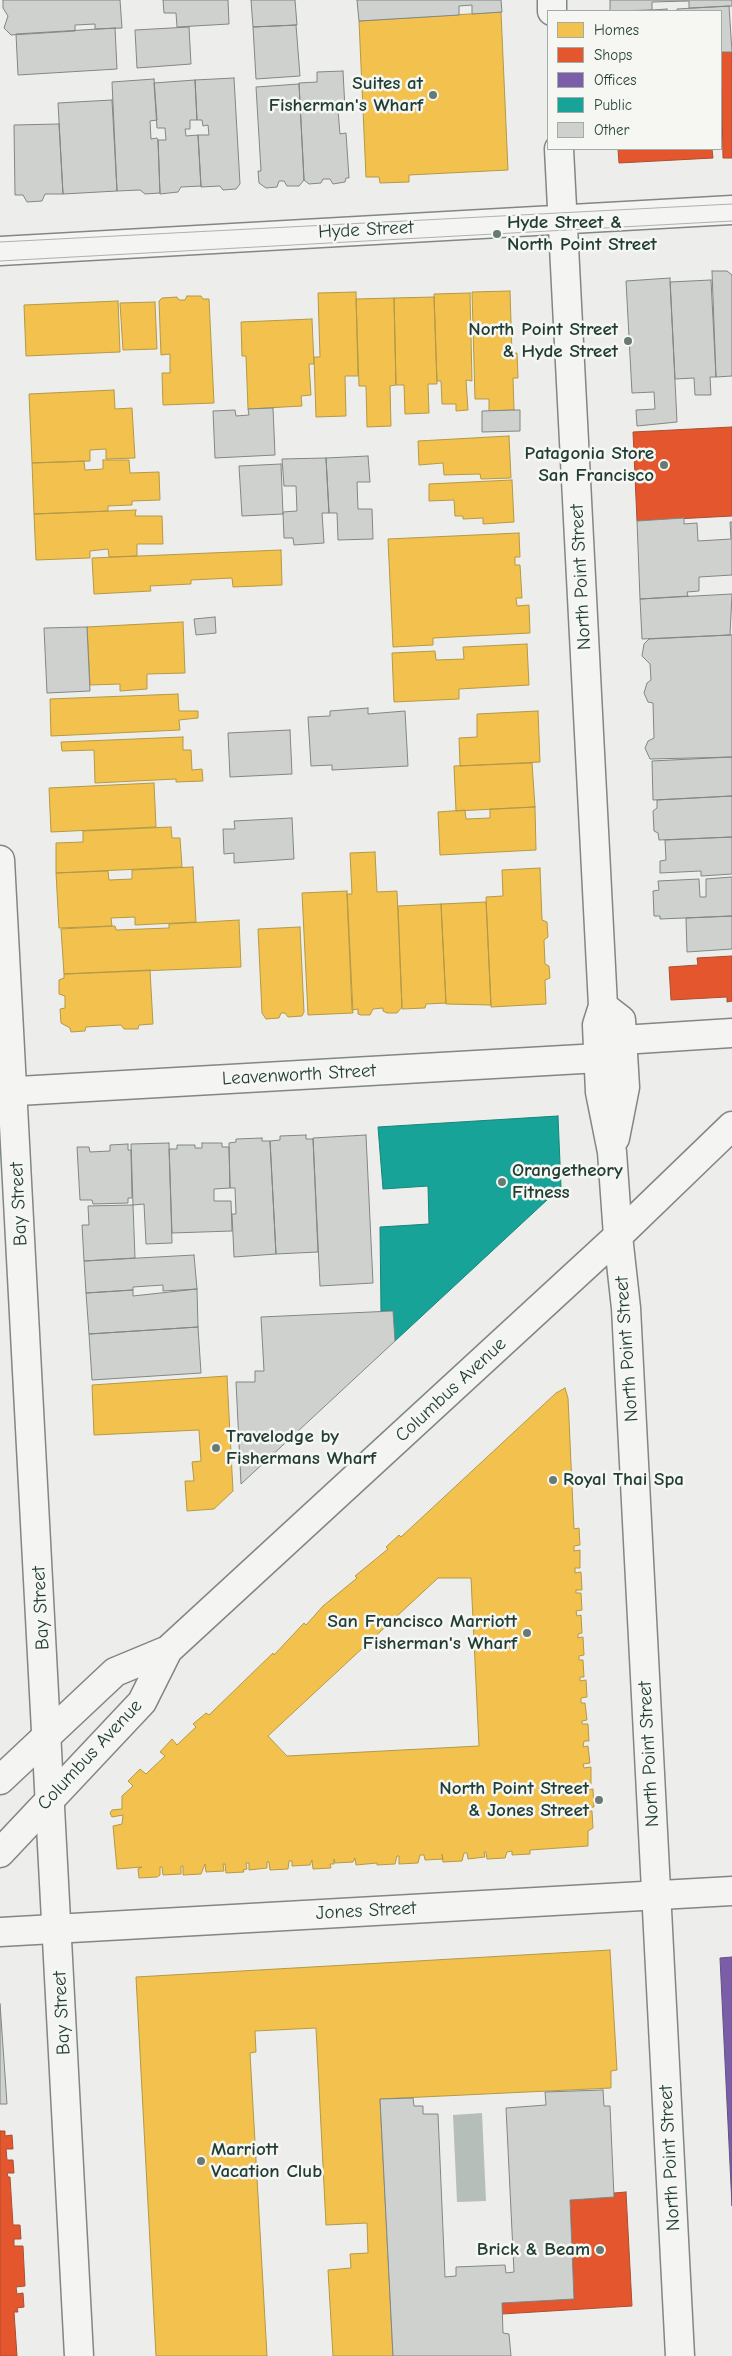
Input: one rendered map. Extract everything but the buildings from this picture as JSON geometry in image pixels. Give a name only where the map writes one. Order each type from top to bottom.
[{"type":"street","name":"North Point Street","points":[[559,150],[603,1006],[597,1025],[600,1092],[612,1152],[618,1236],[626,1308],[680,2356]]},
{"type":"street","name":"Hyde Street","points":[[0,251],[732,210]]},
{"type":"street","name":"Bay Street","points":[[0,860],[6,1091],[48,1738],[79,2356]]},
{"type":"street","name":"North Point Street","points":[[603,1006],[621,1020],[625,1087],[612,1152]]},
{"type":"street","points":[[622,1040],[732,1032]]},
{"type":"street","name":"Leavenworth Street","points":[[6,1091],[599,1058]]},
{"type":"street","name":"Columbus Avenue","points":[[0,1780],[48,1738],[116,1672],[168,1650],[618,1236],[732,1126]]},
{"type":"street","name":"Columbus Avenue","points":[[0,1853],[142,1702],[168,1650]]},
{"type":"street","name":"Jones Street","points":[[0,1932],[732,1891]]},
{"type":"shaded area","points":[[482,2113],[486,2201],[457,2202],[453,2115]]},
{"type":"tram line","points":[[0,242],[732,204]]},
{"type":"tram line","points":[[0,261],[732,221]]},
{"type":"place","name":"Suites at Fisherman's Wharf","points":[[433,95]]},
{"type":"place","name":"Hyde Street & North Point Street","points":[[497,234]]},
{"type":"place","name":"North Point Street & Hyde Street","points":[[628,341]]},
{"type":"place","name":"Patagonia Store San Francisco","points":[[664,465]]},
{"type":"place","name":"Orangetheory Fitness","points":[[502,1182]]},
{"type":"place","name":"Travelodge by Fishermans Wharf","points":[[216,1448]]},
{"type":"place","name":"Royal Thai Spa","points":[[553,1480]]},
{"type":"place","name":"San Francisco Marriott Fisherman's Wharf","points":[[527,1633]]},
{"type":"place","name":"North Point Street & Jones Street","points":[[599,1800]]},
{"type":"place","name":"Marriott Vacation Club","points":[[201,2161]]},
{"type":"place","name":"Brick & Beam","points":[[600,2250]]}]
